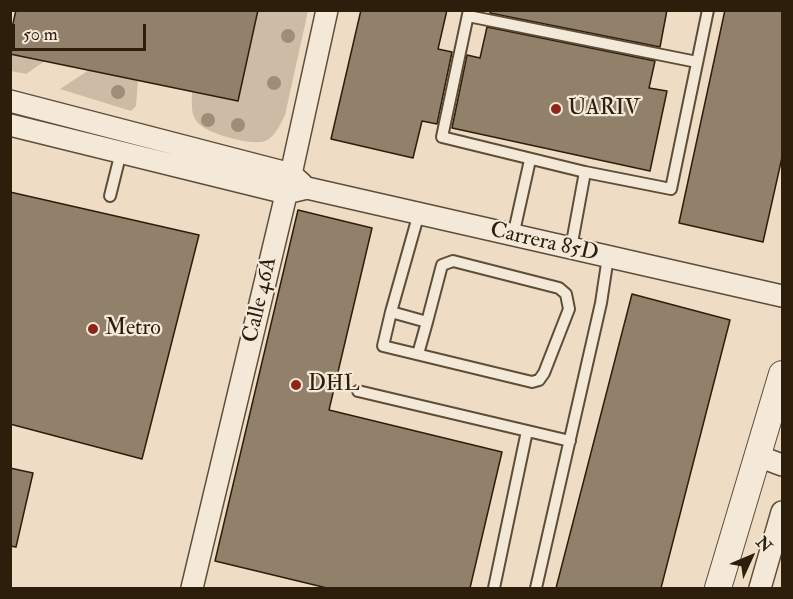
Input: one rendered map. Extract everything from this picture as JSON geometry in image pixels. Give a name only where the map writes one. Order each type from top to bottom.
[{"type":"street","name":"Calle 46A","points":[[197,587],[295,185],[327,10]]},
{"type":"street","name":"Carrera 85D","points":[[10,101],[295,185]]},
{"type":"street","name":"Carrera 85D","points":[[10,125],[121,152],[295,185],[783,296]]},
{"type":"street","points":[[718,588],[783,374]]},
{"type":"street","points":[[758,456],[783,465]]},
{"type":"street","points":[[760,588],[783,512]]},
{"type":"lane","points":[[697,62],[468,13],[441,137],[530,160],[671,189],[708,10]]},
{"type":"lane","points":[[110,196],[121,152]]},
{"type":"lane","points":[[513,236],[530,160]]},
{"type":"lane","points":[[571,248],[585,172]]},
{"type":"lane","points":[[418,213],[383,346],[532,382],[538,380],[544,373],[568,309],[568,300],[559,288],[453,261],[442,265],[418,354]]},
{"type":"lane","points":[[536,588],[601,303],[608,257]]},
{"type":"lane","points":[[391,312],[427,321]]},
{"type":"lane","points":[[358,391],[570,441]]},
{"type":"lane","points":[[494,588],[527,431]]},
{"type":"shaded area","points":[[258,11],[308,11],[285,115],[272,137],[265,141],[250,142],[230,138],[198,123],[193,112],[192,92],[238,101]]},
{"type":"shaded area","points":[[11,54],[45,61],[26,74],[11,71]]},
{"type":"shaded area","points":[[89,70],[138,80],[136,106],[131,111],[60,89]]},
{"type":"building","points":[[16,10],[258,10],[238,101],[10,54],[10,37]]},
{"type":"building","points":[[361,10],[447,10],[438,49],[452,52],[437,124],[422,121],[413,158],[331,139]]},
{"type":"building","points":[[490,10],[667,10],[660,47],[490,13]]},
{"type":"building","points":[[725,10],[783,10],[783,153],[763,242],[679,223]]},
{"type":"building","name":"UARIV","points":[[487,27],[655,61],[649,88],[667,91],[650,171],[452,128],[467,55],[480,58]]},
{"type":"building","name":"Metro","points":[[10,192],[199,235],[142,459],[10,424]]},
{"type":"building","name":"DHL","points":[[298,210],[372,228],[329,410],[502,452],[470,588],[327,588],[215,561]]},
{"type":"building","points":[[632,294],[730,320],[661,588],[556,588]]},
{"type":"building","points":[[10,468],[33,473],[16,547],[10,546]]},
{"type":"place","name":"UARIV","points":[[556,109]]},
{"type":"place","name":"Metro","points":[[93,329]]},
{"type":"place","name":"DHL","points":[[296,385]]}]
